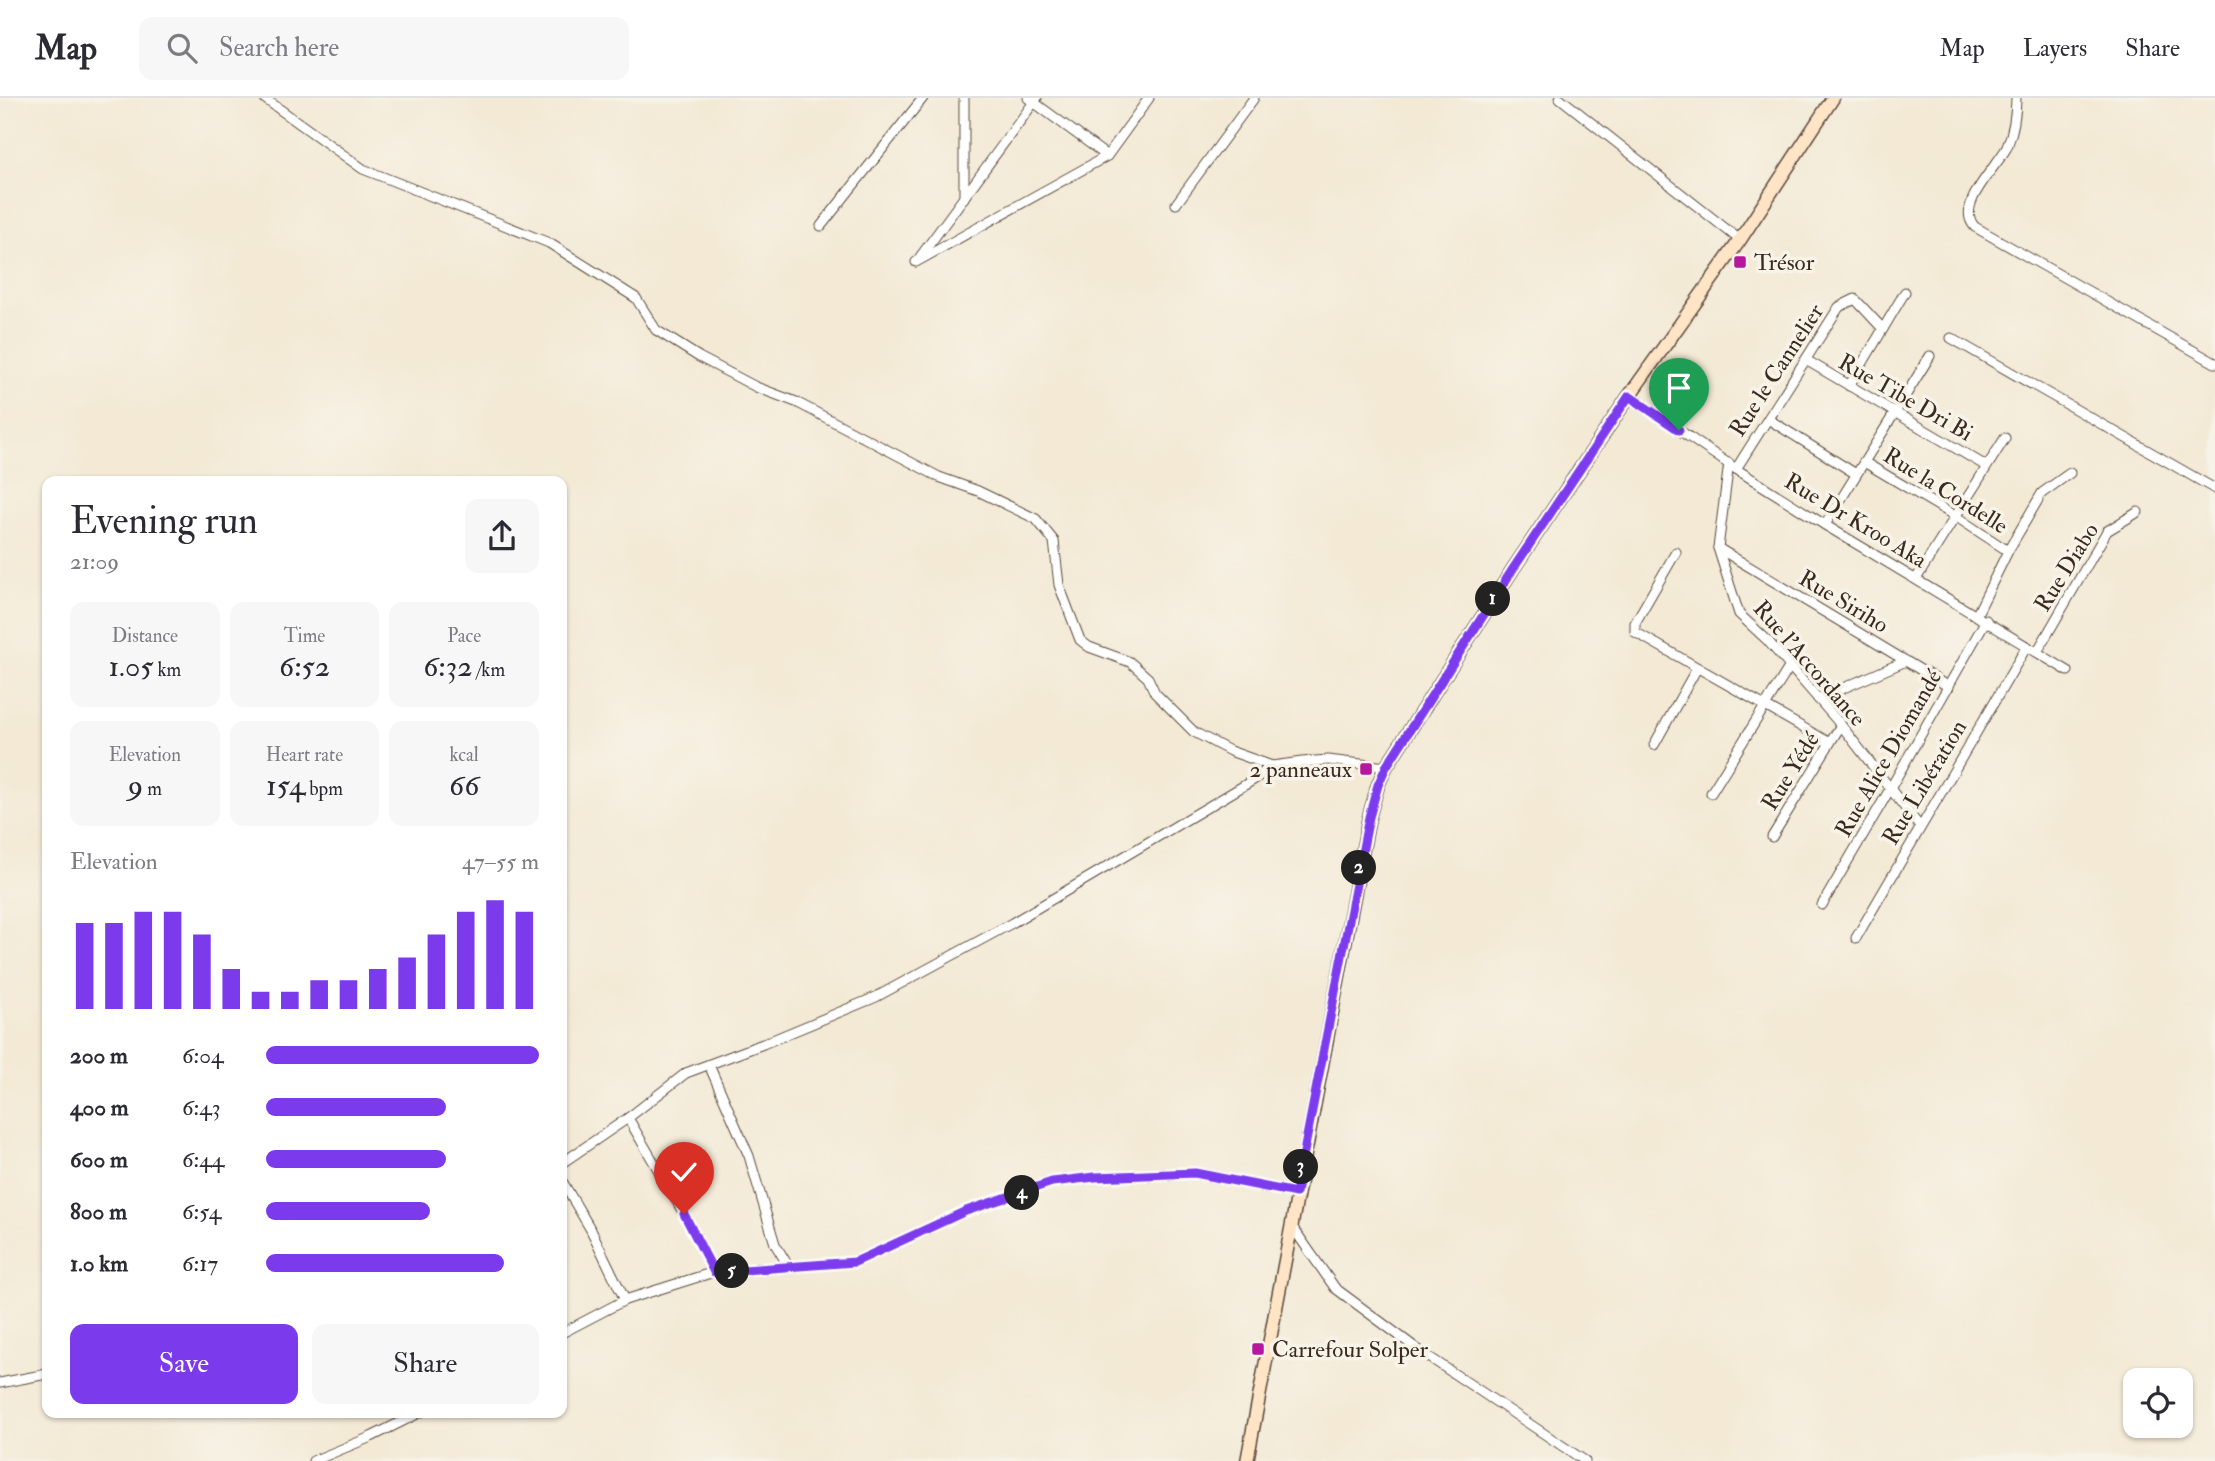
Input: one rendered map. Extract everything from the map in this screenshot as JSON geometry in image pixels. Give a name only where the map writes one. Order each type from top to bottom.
[{"type":"street","points":[[264,98],[363,169],[549,243],[636,298],[656,330],[708,362],[756,387],[796,402],[939,477],[978,491],[1036,519],[1054,541],[1059,585],[1080,640],[1089,647],[1130,662],[1148,678],[1155,693],[1194,732],[1230,751],[1272,766],[1328,760],[1386,767]]},
{"type":"street","points":[[821,226],[923,98]]},
{"type":"street","points":[[964,98],[964,199]]},
{"type":"street","points":[[1107,156],[1033,100],[916,262],[1107,156],[1149,98]]},
{"type":"street","points":[[1175,204],[1254,98]]},
{"type":"street","points":[[1560,98],[1740,240]]},
{"type":"street","points":[[1247,1461],[1290,1223],[1369,817],[1378,785],[1386,767],[1513,569],[1629,396],[1740,240],[1833,98]]},
{"type":"street","points":[[2015,98],[2012,129],[2007,146],[1973,198],[1968,211],[1969,221],[1975,227],[2215,363]]},
{"type":"street","points":[[1849,386],[1905,292]]},
{"type":"street","name":"Rue le Cannelier","points":[[1732,466],[1768,419],[1839,307],[1855,299],[1883,329]]},
{"type":"street","points":[[1951,338],[2215,489]]},
{"type":"street","points":[[1825,525],[1930,356]]},
{"type":"street","name":"Rue Tibe Dri Bi","points":[[1806,360],[1986,467]]},
{"type":"street","name":"Rue Dr Kroo Aka","points":[[1629,396],[1825,525],[2068,671]]},
{"type":"street","points":[[1768,419],[1856,474]]},
{"type":"street","points":[[1916,579],[2005,438]]},
{"type":"street","name":"Rue la Cordelle","points":[[1864,462],[2008,551]]},
{"type":"street","name":"Rue l'Accordance","points":[[1732,466],[1718,548],[1739,614],[1767,640],[1841,725],[1920,827]]},
{"type":"street","points":[[1977,614],[2008,551],[2042,494],[2070,473]]},
{"type":"street","name":"Rue Diabo","points":[[2037,652],[2106,531],[2138,512]]},
{"type":"street","name":"Rue Siriho","points":[[1718,548],[1949,687]]},
{"type":"street","points":[[1676,552],[1635,623],[1634,632],[1830,743]]},
{"type":"street","name":"Rue Alice Diomandé","points":[[1822,905],[1986,620]]},
{"type":"street","name":"Rue Libération","points":[[1856,938],[2027,646]]},
{"type":"street","points":[[1818,699],[1906,661]]},
{"type":"street","points":[[1712,793],[1790,666]]},
{"type":"street","points":[[1654,745],[1697,668]]},
{"type":"street","name":"Rue Yédé","points":[[1772,838],[1841,725]]},
{"type":"street","points":[[567,1160],[628,1118],[686,1073],[876,997],[1012,923],[1243,786],[1272,766]]},
{"type":"street","points":[[709,1065],[748,1156],[775,1244],[789,1267]]},
{"type":"street","points":[[628,1118],[714,1272]]},
{"type":"street","points":[[567,1330],[625,1300],[714,1272],[855,1262],[966,1211],[1052,1182],[1095,1177],[1195,1173],[1296,1193]]},
{"type":"street","points":[[567,1189],[591,1230],[625,1300]]},
{"type":"street","points":[[1290,1223],[1335,1288],[1420,1351],[1585,1461]]},
{"type":"street","points":[[0,1383],[42,1375]]},
{"type":"street","points":[[313,1461],[409,1418]]},
{"type":"place","name":"Trésor","points":[[1740,262]]},
{"type":"place","name":"2 panneaux","points":[[1366,769]]},
{"type":"place","name":"Carrefour Solper","points":[[1258,1349]]},
{"type":"route","points":[[684,1214],[714,1272],[855,1262],[966,1211],[1052,1182],[1095,1177],[1195,1173],[1296,1193],[1369,817],[1386,767],[1513,569],[1629,396],[1679,430]]}]
